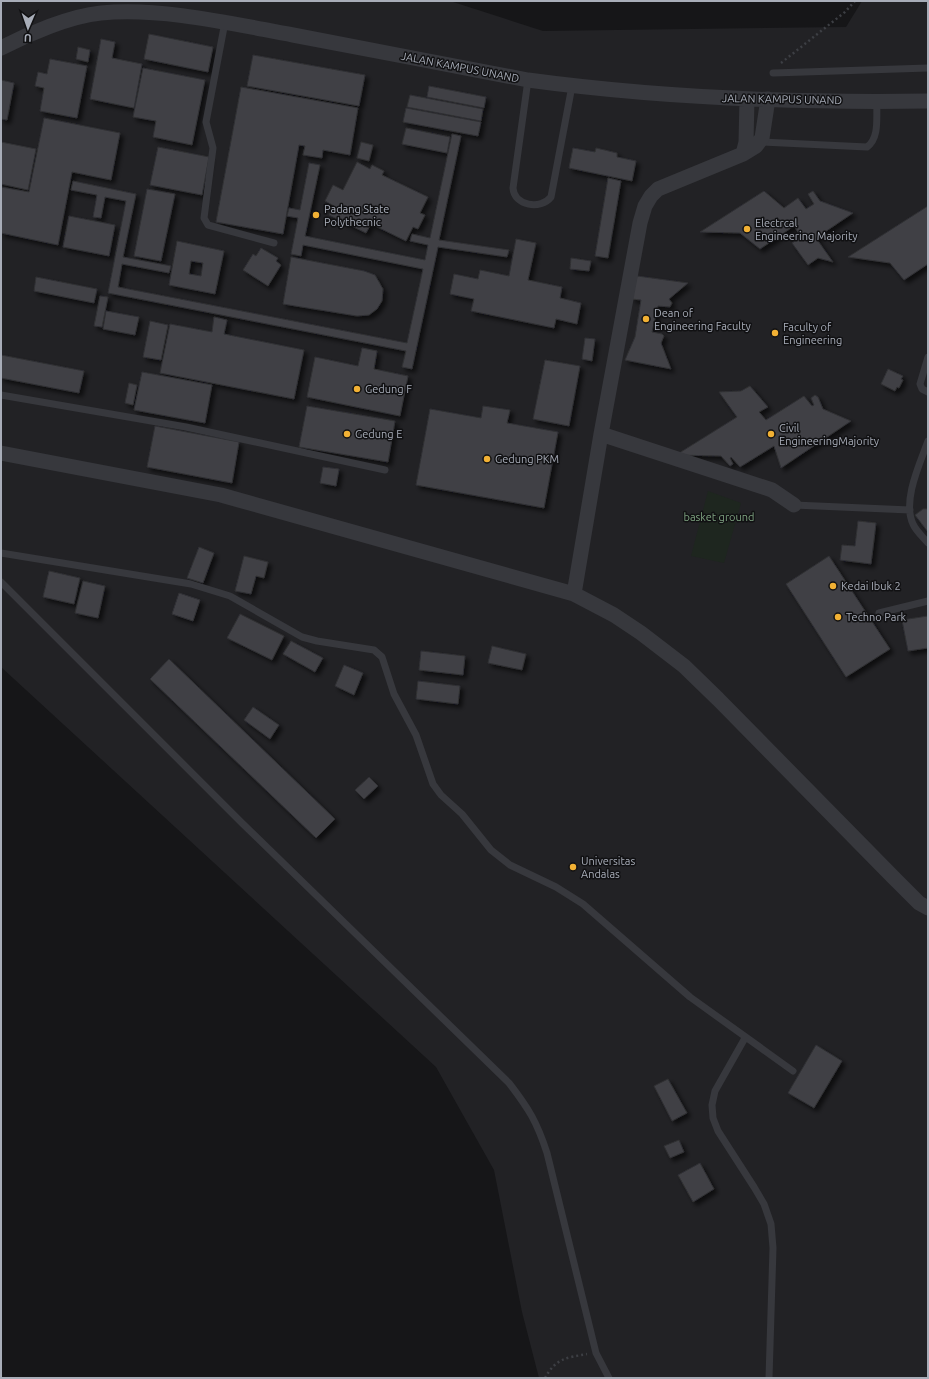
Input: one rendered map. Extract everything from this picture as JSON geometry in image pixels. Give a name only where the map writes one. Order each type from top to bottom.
[{"type":"street","name":"JALAN KAMPUS UNAND","points":[[1,48],[20,38],[63,22],[99,13],[136,11],[225,22],[528,80],[572,86],[674,96],[877,102],[928,101]]},
{"type":"street","points":[[747,99],[749,146]]},
{"type":"street","points":[[574,594],[601,434],[640,223],[645,206],[651,196],[668,184],[749,146],[764,131],[768,99]]},
{"type":"street","points":[[601,434],[772,490],[794,505]]},
{"type":"street","points":[[1,453],[221,495],[574,594],[614,615],[641,633],[684,666],[893,878],[920,903],[928,908]]},
{"type":"lane","points":[[225,22],[206,122],[213,148],[204,218],[208,225],[274,244]]},
{"type":"lane","points":[[773,73],[928,68]]},
{"type":"lane","points":[[528,80],[513,188],[513,194],[522,203],[541,204],[547,202],[551,197],[572,86]]},
{"type":"lane","points":[[749,146],[867,147],[873,143],[876,136],[877,102]]},
{"type":"lane","points":[[928,357],[920,384],[922,389],[928,392]]},
{"type":"lane","points":[[1,395],[186,427],[386,470]]},
{"type":"lane","points":[[928,441],[914,481],[910,510],[912,523],[928,543]]},
{"type":"lane","points":[[794,505],[910,510]]},
{"type":"lane","points":[[1,553],[191,584],[230,596],[302,636],[317,641],[374,650],[382,657],[391,687],[416,735],[433,784],[441,795],[462,814],[491,850],[510,865],[556,887],[583,904],[681,990],[745,1038],[793,1071]]},
{"type":"lane","points":[[1,582],[243,824],[509,1083],[526,1104],[538,1125],[547,1153],[596,1353],[609,1378]]},
{"type":"lane","points":[[879,613],[928,601]]},
{"type":"lane","points":[[745,1038],[715,1091],[712,1105],[713,1118],[718,1131],[764,1204],[770,1224],[773,1248],[769,1378]]},
{"type":"path","points":[[773,73],[791,53],[827,27],[855,1]]},
{"type":"path","points":[[545,1378],[557,1362],[570,1357],[596,1353]]},
{"type":"shaded area","name":"Universitas Andalas","points":[[1,1],[450,1],[543,31],[846,27],[862,1],[928,1],[928,1378],[539,1378],[522,1312],[494,1170],[436,1067],[1,667]]},
{"type":"green space","name":"basket ground","points":[[708,491],[741,503],[724,563],[691,556]]},
{"type":"building","points":[[149,34],[213,47],[208,72],[144,59]]},
{"type":"building","points":[[101,39],[115,42],[112,58],[142,64],[134,108],[90,99]]},
{"type":"building","points":[[78,47],[90,50],[88,62],[76,59]]},
{"type":"building","points":[[253,55],[365,75],[359,106],[247,86]]},
{"type":"building","points":[[50,59],[87,66],[77,118],[40,111],[44,88],[35,86],[38,72],[47,74]]},
{"type":"building","points":[[143,68],[205,80],[192,145],[153,137],[156,121],[133,117]]},
{"type":"building","points":[[1,80],[14,83],[7,120],[1,119]]},
{"type":"building","points":[[429,86],[486,97],[484,108],[427,97]]},
{"type":"building","points":[[241,87],[358,108],[350,155],[323,150],[322,158],[303,155],[305,146],[299,145],[283,234],[216,222]]},
{"type":"building","points":[[410,95],[483,109],[481,121],[407,107]]},
{"type":"building","points":[[406,108],[481,122],[478,136],[403,122]]},
{"type":"building","points":[[44,118],[120,133],[111,180],[72,172],[58,245],[1,233],[1,187],[29,192]]},
{"type":"building","points":[[406,128],[450,137],[447,153],[402,144]]},
{"type":"building","points":[[452,134],[461,136],[439,240],[509,250],[507,257],[438,247],[412,369],[402,367],[406,351],[108,293],[126,201],[105,197],[101,218],[93,217],[97,195],[71,190],[73,181],[136,194],[123,257],[171,266],[169,273],[122,264],[118,287],[407,343],[423,269],[303,245],[301,256],[291,254],[298,218],[287,216],[289,208],[300,210],[309,163],[320,165],[305,236],[425,260],[428,245],[410,241],[412,234],[430,238]]},
{"type":"building","points":[[1,142],[36,149],[28,190],[1,184]]},
{"type":"building","points":[[361,142],[373,145],[369,161],[357,158]]},
{"type":"building","points":[[158,147],[209,157],[202,195],[150,185]]},
{"type":"building","points":[[573,148],[595,152],[596,148],[617,153],[617,157],[636,161],[632,181],[569,168]]},
{"type":"building","points":[[357,162],[370,169],[372,165],[384,171],[382,175],[428,197],[420,213],[425,215],[418,229],[413,227],[406,241],[371,224],[366,233],[329,215],[334,206],[325,201],[333,185],[343,190]]},
{"type":"building","points":[[608,178],[621,181],[608,258],[595,256]]},
{"type":"building","points":[[147,189],[175,194],[161,261],[134,256]]},
{"type":"building","name":"Electrcal Engineering Majority","points":[[764,191],[784,208],[798,198],[806,209],[814,204],[808,194],[813,191],[820,201],[853,213],[816,238],[833,262],[818,258],[808,265],[792,243],[801,237],[794,226],[760,249],[740,233],[700,232]]},
{"type":"building","points":[[928,206],[928,264],[904,280],[890,263],[848,257]]},
{"type":"building","points":[[69,216],[115,225],[109,256],[63,247]]},
{"type":"building","points":[[516,239],[536,243],[528,280],[562,287],[560,298],[581,303],[577,324],[556,319],[554,328],[471,311],[474,299],[450,294],[454,274],[478,279],[480,270],[509,276]]},
{"type":"building","points":[[177,241],[224,251],[215,294],[169,285]],"holes":[[[191,261],[203,263],[201,276],[189,274]]]},
{"type":"building","points":[[261,248],[278,258],[276,261],[281,265],[268,286],[243,270],[253,254],[256,256]]},
{"type":"building","points":[[291,257],[364,271],[375,275],[383,289],[382,301],[377,309],[369,315],[357,316],[283,304]]},
{"type":"building","points":[[571,258],[591,261],[589,271],[570,269]]},
{"type":"building","name":"Dean of Engineering Faculty","points":[[637,276],[688,283],[669,299],[672,303],[670,307],[658,306],[652,332],[662,334],[664,336],[661,343],[671,369],[625,360],[635,337],[641,300],[632,299]]},
{"type":"building","points":[[36,277],[97,289],[94,303],[34,291]]},
{"type":"building","points":[[100,296],[108,297],[102,327],[94,326]]},
{"type":"building","points":[[106,311],[139,317],[135,335],[103,329]]},
{"type":"building","points":[[214,317],[227,320],[224,334],[304,350],[294,399],[160,373],[170,324],[212,332]]},
{"type":"building","points":[[150,321],[168,325],[161,360],[143,357]]},
{"type":"building","points":[[585,338],[595,339],[592,361],[582,359]]},
{"type":"building","name":"Gedung F","points":[[362,348],[377,351],[374,369],[408,376],[400,416],[307,397],[315,357],[358,366]]},
{"type":"building","points":[[1,355],[84,371],[79,393],[1,378]]},
{"type":"building","points":[[545,360],[580,366],[569,426],[533,419]]},
{"type":"building","points":[[888,369],[903,376],[901,379],[903,380],[899,388],[897,387],[895,391],[881,384]]},
{"type":"building","points":[[142,372],[212,385],[205,423],[134,410]]},
{"type":"building","points":[[129,383],[137,385],[133,405],[125,403]]},
{"type":"building","name":"Civil EngineeringMajority","points":[[750,386],[768,407],[759,412],[766,420],[804,396],[812,406],[814,405],[811,398],[815,395],[818,397],[823,409],[851,421],[781,468],[774,446],[740,467],[731,457],[730,458],[733,464],[730,466],[721,456],[676,455],[737,417],[719,392],[741,391]]},
{"type":"building","name":"Gedung E","points":[[307,406],[395,421],[388,462],[299,447]]},
{"type":"building","name":"Gedung PKM","points":[[483,406],[510,410],[507,423],[558,432],[544,508],[416,485],[430,409],[481,418]]},
{"type":"building","points":[[155,426],[239,442],[232,483],[147,467]]},
{"type":"building","points":[[323,467],[339,469],[336,486],[320,483]]},
{"type":"building","points":[[923,509],[928,509],[928,532],[915,515]]},
{"type":"building","points":[[858,521],[876,523],[871,564],[840,560],[842,545],[855,546]]},
{"type":"building","points":[[199,547],[214,553],[203,583],[187,578]]},
{"type":"building","points":[[244,556],[268,562],[264,578],[256,576],[251,594],[235,591]]},
{"type":"building","name":"Techno Park","points":[[829,556],[890,649],[846,677],[786,584]]},
{"type":"building","points":[[49,571],[80,578],[74,604],[43,597]]},
{"type":"building","points":[[83,581],[105,586],[98,618],[75,613]]},
{"type":"building","points":[[179,593],[200,600],[193,621],[172,614]]},
{"type":"building","points":[[240,614],[284,636],[272,660],[227,638]]},
{"type":"building","points":[[928,616],[928,648],[908,651],[902,620]]},
{"type":"building","points":[[291,641],[323,658],[315,672],[283,654]]},
{"type":"building","points":[[492,646],[526,654],[522,670],[488,663]]},
{"type":"building","points":[[421,651],[465,656],[463,675],[419,670]]},
{"type":"building","points":[[169,659],[335,819],[316,838],[150,679]]},
{"type":"building","points":[[344,665],[363,673],[354,695],[335,686]]},
{"type":"building","points":[[418,681],[460,686],[458,704],[416,699]]},
{"type":"building","points":[[253,707],[279,725],[270,739],[244,720]]},
{"type":"building","points":[[369,777],[378,786],[364,799],[355,790]]},
{"type":"building","points":[[816,1045],[842,1061],[814,1108],[788,1093]]},
{"type":"building","points":[[668,1079],[687,1113],[672,1121],[654,1086]]},
{"type":"building","points":[[679,1140],[684,1152],[670,1158],[664,1146]]},
{"type":"building","points":[[700,1163],[714,1189],[693,1202],[678,1175]]},
{"type":"place","name":"Padang State Polythecnic","points":[[316,215]]},
{"type":"place","name":"Electrcal Engineering Majority","points":[[747,229]]},
{"type":"place","name":"Dean of Engineering Faculty","points":[[646,319]]},
{"type":"place","name":"Faculty of Engineering","points":[[775,333]]},
{"type":"place","name":"Gedung F","points":[[357,389]]},
{"type":"place","name":"Gedung E","points":[[347,434]]},
{"type":"place","name":"Civil EngineeringMajority","points":[[771,434]]},
{"type":"place","name":"Gedung PKM","points":[[487,459]]},
{"type":"place","name":"Kedai Ibuk 2","points":[[833,586]]},
{"type":"place","name":"Techno Park","points":[[838,617]]},
{"type":"place","name":"Universitas Andalas","points":[[573,867]]}]
